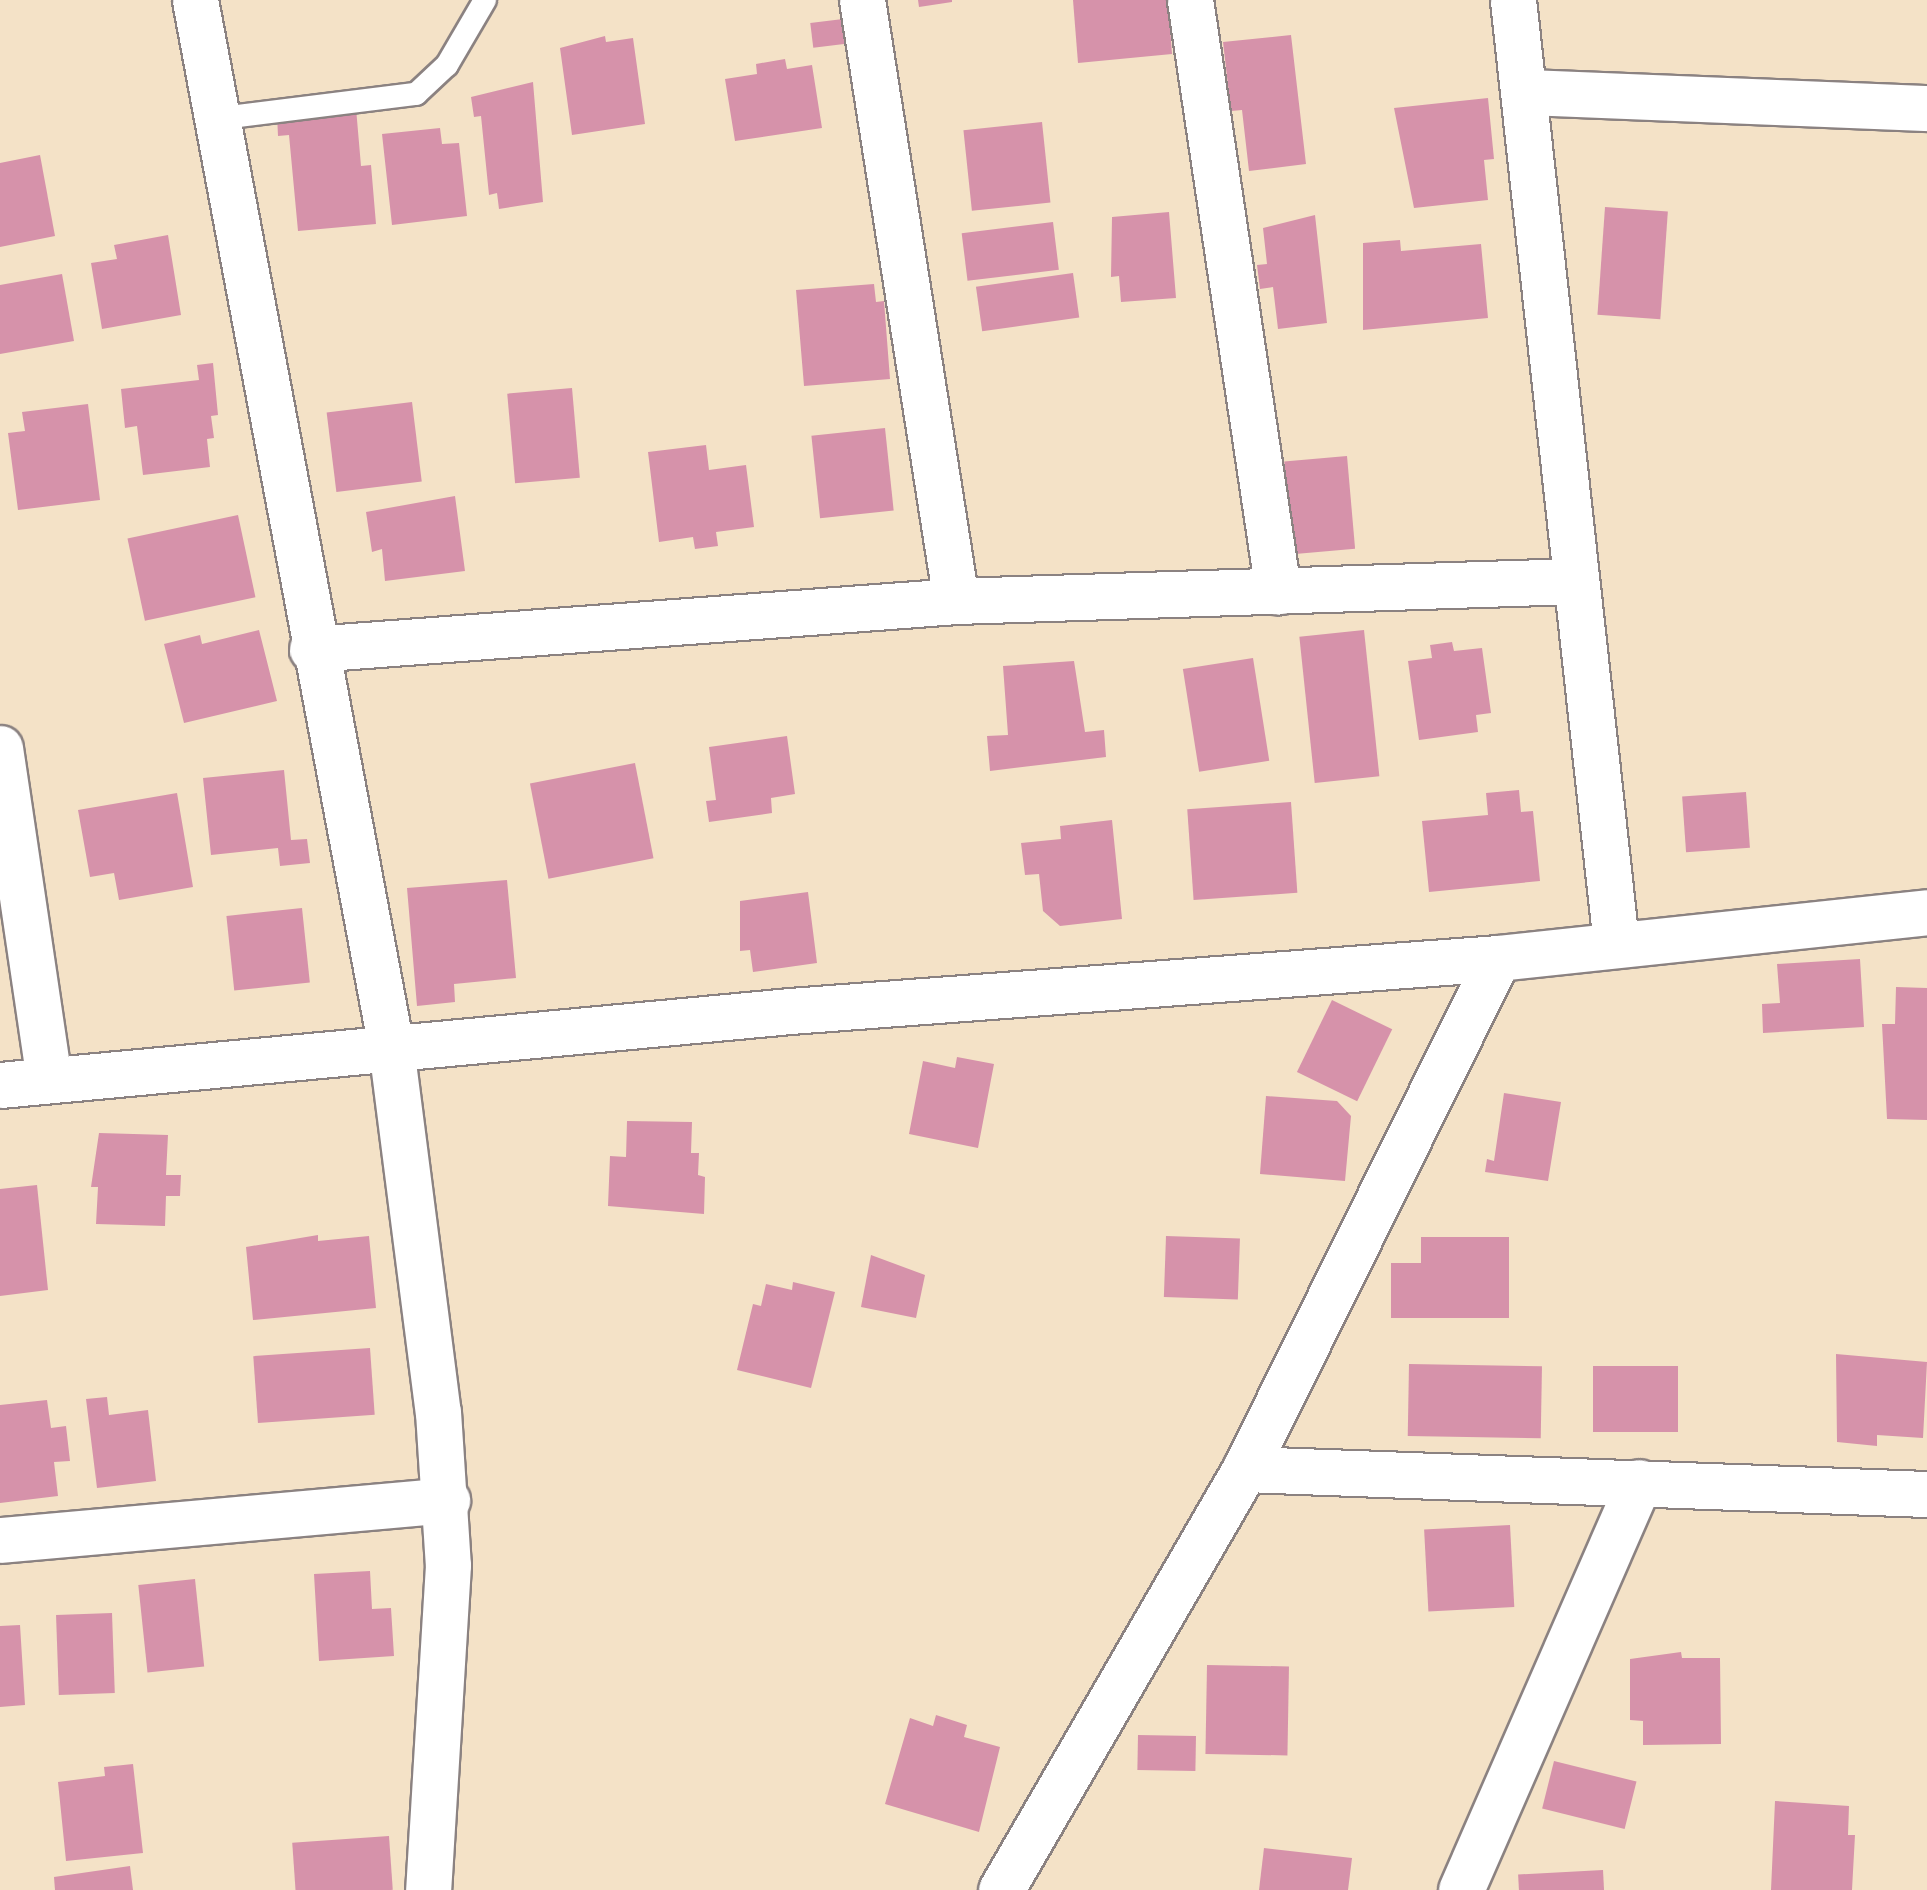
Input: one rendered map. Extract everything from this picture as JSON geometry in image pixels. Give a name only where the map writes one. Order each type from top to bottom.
[{"type":"street","points":[[195,0],[312,649],[391,1048],[447,1500],[428,1890]]},
{"type":"street","points":[[862,0],[956,601]]},
{"type":"street","points":[[1190,0],[1278,591]]},
{"type":"street","points":[[1513,0],[1616,944]]},
{"type":"street","points":[[1526,92],[1927,108]]},
{"type":"street","points":[[312,649],[956,601],[1576,582]]},
{"type":"street","points":[[0,748],[49,1079]]},
{"type":"street","points":[[0,1085],[391,1048],[1498,958],[1927,912]]},
{"type":"street","points":[[1001,1890],[1245,1470],[1498,958]]},
{"type":"street","points":[[1245,1470],[1927,1494]]},
{"type":"street","points":[[1460,1890],[1639,1482]]},
{"type":"street","points":[[0,1540],[447,1500]]},
{"type":"lane","points":[[214,120],[416,94],[447,66],[485,0]]},
{"type":"building","points":[[918,0],[952,0],[952,2],[919,7]]},
{"type":"building","points":[[1073,0],[1168,0],[1172,54],[1078,63]]},
{"type":"building","points":[[843,19],[846,44],[813,48],[810,23]]},
{"type":"building","points":[[1291,35],[1306,164],[1249,171],[1242,110],[1231,111],[1223,42]]},
{"type":"building","points":[[605,36],[606,42],[633,38],[645,124],[572,135],[560,48]]},
{"type":"building","points":[[785,59],[787,69],[812,65],[822,128],[735,141],[725,79],[757,74],[756,64]]},
{"type":"building","points":[[533,82],[543,202],[499,209],[497,193],[489,195],[481,116],[474,117],[471,97]]},
{"type":"building","points":[[1488,98],[1494,159],[1484,160],[1488,200],[1414,208],[1394,108]]},
{"type":"building","points":[[356,108],[361,166],[371,165],[376,224],[298,231],[289,135],[278,136],[277,115]]},
{"type":"building","points":[[1042,122],[1050,203],[972,211],[963,130]]},
{"type":"building","points":[[440,128],[442,144],[459,143],[467,216],[392,225],[382,134]]},
{"type":"building","points":[[40,155],[55,236],[0,247],[0,163]]},
{"type":"building","points":[[1605,207],[1668,211],[1660,319],[1597,315]]},
{"type":"building","points":[[1169,212],[1176,298],[1121,302],[1119,276],[1111,277],[1112,217]]},
{"type":"building","points":[[1315,215],[1327,323],[1278,329],[1273,287],[1260,289],[1257,265],[1267,264],[1263,228]]},
{"type":"building","points":[[1053,222],[1059,270],[968,281],[962,233]]},
{"type":"building","points":[[168,235],[181,315],[102,329],[91,263],[117,259],[114,245]]},
{"type":"building","points":[[1400,240],[1401,251],[1481,244],[1488,318],[1363,330],[1363,243]]},
{"type":"building","points":[[1073,273],[1079,318],[982,331],[976,287]]},
{"type":"building","points":[[62,274],[74,341],[0,354],[0,285]]},
{"type":"building","points":[[874,284],[876,302],[884,301],[890,379],[804,386],[796,290]]},
{"type":"building","points":[[213,363],[218,415],[211,416],[214,438],[207,439],[210,467],[143,475],[137,426],[125,428],[121,389],[199,380],[197,365]]},
{"type":"building","points":[[572,388],[580,478],[515,483],[507,394]]},
{"type":"building","points":[[412,402],[422,481],[336,492],[327,412]]},
{"type":"building","points":[[88,404],[100,500],[18,510],[8,433],[25,431],[22,412]]},
{"type":"building","points":[[885,428],[894,511],[820,518],[811,436]]},
{"type":"building","points":[[706,445],[709,470],[746,465],[754,527],[716,532],[718,546],[695,549],[693,537],[659,542],[648,452]]},
{"type":"building","points":[[1347,456],[1355,549],[1292,554],[1284,461]]},
{"type":"building","points":[[455,496],[465,571],[385,581],[382,549],[372,552],[366,512]]},
{"type":"building","points":[[238,515],[255,597],[145,621],[127,538]]},
{"type":"building","points":[[259,630],[277,701],[184,723],[164,644],[200,635],[202,644]]},
{"type":"building","points":[[1364,630],[1379,776],[1315,783],[1299,637]]},
{"type":"building","points":[[1452,642],[1454,651],[1482,648],[1491,713],[1476,715],[1478,732],[1419,740],[1408,661],[1432,658],[1430,645]]},
{"type":"building","points":[[1253,658],[1269,761],[1199,772],[1183,669]]},
{"type":"building","points":[[1074,661],[1085,732],[1104,730],[1106,757],[990,771],[987,736],[1008,735],[1003,666]]},
{"type":"building","points":[[787,736],[795,794],[771,798],[772,813],[709,822],[706,801],[716,800],[709,747]]},
{"type":"building","points":[[635,763],[654,858],[548,879],[530,783]]},
{"type":"building","points":[[284,770],[291,840],[307,839],[310,863],[280,866],[278,848],[211,855],[203,778]]},
{"type":"building","points":[[1519,790],[1521,812],[1533,811],[1540,881],[1429,892],[1422,821],[1488,815],[1486,793]]},
{"type":"building","points":[[1746,792],[1750,848],[1686,852],[1682,796]]},
{"type":"building","points":[[177,793],[193,887],[119,900],[114,873],[90,877],[78,810]]},
{"type":"building","points":[[1291,802],[1297,893],[1194,900],[1187,809]]},
{"type":"building","points":[[1112,820],[1122,919],[1060,926],[1043,911],[1039,874],[1025,875],[1021,843],[1061,839],[1060,826]]},
{"type":"building","points":[[507,880],[516,978],[454,984],[455,1002],[417,1006],[407,888]]},
{"type":"building","points":[[808,892],[817,963],[753,972],[750,950],[740,951],[740,901]]},
{"type":"building","points":[[302,908],[310,983],[234,991],[226,916]]},
{"type":"building","points":[[1860,959],[1864,1027],[1763,1033],[1762,1004],[1780,1003],[1777,964]]},
{"type":"building","points":[[1896,987],[1927,988],[1927,1120],[1887,1119],[1882,1024],[1895,1024]]},
{"type":"building","points":[[1332,1000],[1392,1029],[1357,1101],[1297,1072]]},
{"type":"building","points":[[957,1057],[994,1064],[978,1148],[909,1134],[923,1061],[955,1068]]},
{"type":"building","points":[[1504,1093],[1561,1102],[1548,1181],[1485,1172],[1487,1159],[1494,1161]]},
{"type":"building","points":[[1266,1096],[1337,1101],[1351,1116],[1345,1181],[1260,1174]]},
{"type":"building","points":[[627,1121],[692,1122],[691,1153],[699,1153],[698,1175],[705,1177],[704,1214],[608,1206],[610,1156],[626,1157]]},
{"type":"building","points":[[99,1133],[168,1135],[166,1175],[181,1175],[180,1196],[166,1196],[165,1226],[96,1224],[98,1187],[91,1187]]},
{"type":"building","points":[[37,1185],[48,1290],[0,1296],[0,1189]]},
{"type":"building","points":[[318,1235],[318,1241],[369,1236],[376,1308],[253,1320],[246,1247]]},
{"type":"building","points":[[1166,1236],[1240,1239],[1238,1300],[1164,1297]]},
{"type":"building","points":[[1421,1237],[1509,1237],[1509,1318],[1391,1318],[1391,1263],[1421,1263]]},
{"type":"building","points":[[871,1255],[925,1275],[916,1318],[861,1307]]},
{"type":"building","points":[[793,1282],[835,1292],[811,1388],[737,1370],[753,1304],[761,1306],[766,1284],[792,1290]]},
{"type":"building","points":[[370,1348],[375,1415],[258,1423],[253,1356]]},
{"type":"building","points":[[1836,1354],[1927,1362],[1923,1438],[1877,1435],[1877,1446],[1837,1442]]},
{"type":"building","points":[[1409,1364],[1542,1366],[1541,1438],[1408,1436]]},
{"type":"building","points":[[1593,1366],[1678,1366],[1678,1432],[1593,1432]]},
{"type":"building","points":[[107,1397],[109,1415],[148,1410],[156,1481],[97,1488],[86,1399]]},
{"type":"building","points":[[47,1400],[51,1428],[66,1426],[70,1461],[54,1462],[58,1496],[0,1503],[0,1405]]},
{"type":"building","points":[[1510,1525],[1514,1607],[1428,1611],[1424,1530]]},
{"type":"building","points":[[370,1571],[372,1609],[391,1608],[394,1656],[319,1661],[314,1574]]},
{"type":"building","points":[[195,1579],[204,1667],[148,1672],[138,1585]]},
{"type":"building","points":[[112,1613],[115,1693],[59,1695],[56,1615]]},
{"type":"building","points":[[20,1625],[25,1705],[0,1707],[0,1626]]},
{"type":"building","points":[[1681,1652],[1682,1658],[1720,1658],[1721,1744],[1643,1745],[1643,1721],[1630,1720],[1630,1659]]},
{"type":"building","points":[[1207,1665],[1289,1666],[1287,1755],[1205,1754]]},
{"type":"building","points":[[936,1715],[967,1725],[964,1737],[1000,1747],[979,1832],[885,1804],[910,1718],[933,1726]]},
{"type":"building","points":[[1138,1735],[1196,1736],[1195,1771],[1137,1770]]},
{"type":"building","points":[[1554,1761],[1636,1782],[1625,1829],[1542,1809]]},
{"type":"building","points":[[133,1764],[143,1853],[66,1861],[58,1782],[105,1776],[104,1767]]},
{"type":"building","points":[[1775,1801],[1849,1806],[1848,1835],[1855,1835],[1852,1890],[1771,1890]]},
{"type":"building","points":[[389,1836],[393,1890],[296,1890],[292,1843]]},
{"type":"building","points":[[1264,1848],[1352,1858],[1348,1890],[1259,1890]]},
{"type":"building","points":[[130,1866],[133,1890],[55,1890],[54,1877]]},
{"type":"building","points":[[1603,1870],[1604,1890],[1519,1890],[1518,1874]]}]
